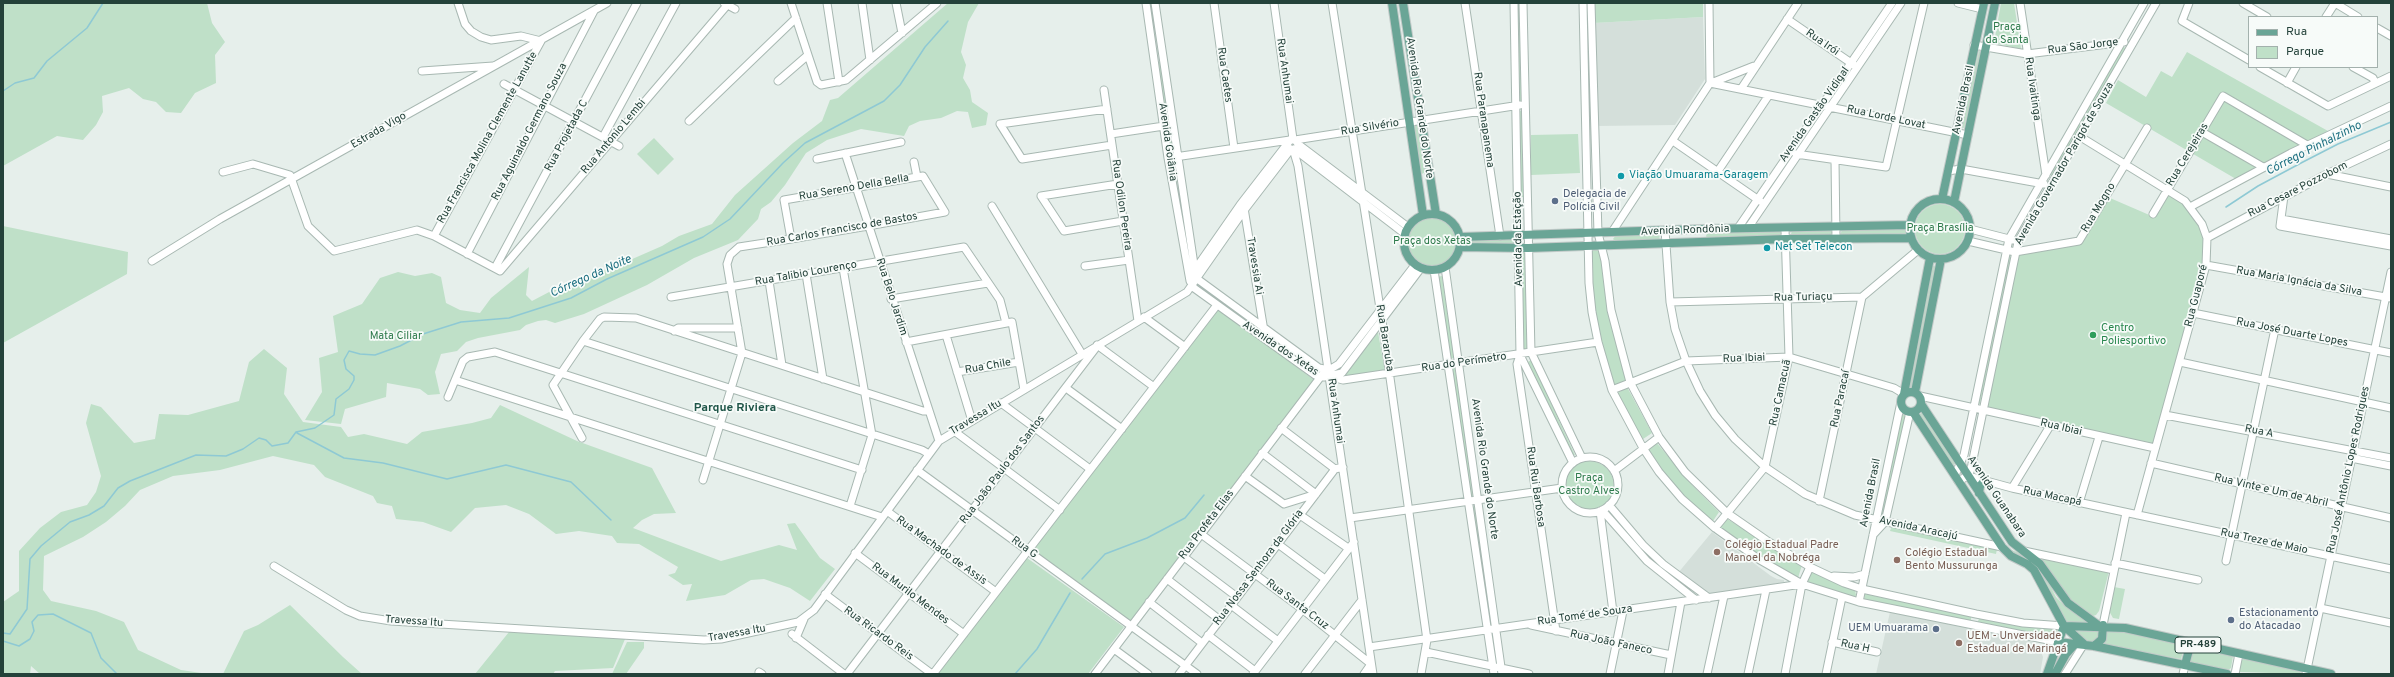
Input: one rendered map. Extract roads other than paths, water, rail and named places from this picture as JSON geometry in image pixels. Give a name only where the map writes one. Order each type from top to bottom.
[{"type":"main road","name":"Avenida Rio Grande do Norte","points":[[1392,3],[1423,215]]},
{"type":"main road","name":"Avenida Rio Grande do Norte","points":[[1403,3],[1436,214]]},
{"type":"main road","name":"Avenida Brasil","points":[[1954,202],[1995,3]]},
{"type":"main road","name":"Avenida Brasil","points":[[1942,199],[1983,6]]},
{"type":"main road","points":[[1979,22],[1982,28],[1990,28]]},
{"type":"main road","points":[[1418,177],[1430,175]]},
{"type":"main road","points":[[1942,199],[1954,202],[1968,216],[1970,229],[1968,241],[1957,254],[1941,260],[1930,258],[1918,250],[1911,238],[1910,226],[1916,211],[1927,202],[1942,199]]},
{"type":"main road","points":[[1436,214],[1445,217],[1453,224],[1460,237],[1460,247],[1453,261],[1445,267],[1434,270],[1418,266],[1405,251],[1407,231],[1423,215],[1436,214]]},
{"type":"main road","name":"Avenida Rondônia","points":[[1460,237],[1738,228],[1785,229],[1910,226]]},
{"type":"main road","points":[[1702,229],[1703,241]]},
{"type":"main road","name":"Avenida Rondônia","points":[[1460,247],[1528,248],[1703,241],[1911,238]]},
{"type":"main road","points":[[1900,402],[1904,394],[1930,258]]},
{"type":"main road","points":[[1912,412],[1919,398],[1941,260]]},
{"type":"main road","points":[[1904,394],[1919,398]]},
{"type":"main road","name":"Avenida Guanabara","points":[[1919,398],[1960,455],[1961,465],[2012,542],[2044,568],[2055,588],[2068,603],[2100,625]]},
{"type":"main road","name":"Avenida Guanabara","points":[[1900,402],[1902,407],[1912,412],[2002,547],[2011,556],[2027,564],[2034,570],[2066,628]]},
{"type":"main road","points":[[1980,493],[1980,486],[1984,481]]},
{"type":"main road","points":[[2094,646],[2102,639],[2100,625]]},
{"type":"main road","name":"PR-489","points":[[2066,628],[2100,625],[2125,628],[2306,671],[2331,674]]},
{"type":"main road","points":[[2047,674],[2058,640],[2066,628],[2080,644],[2066,654],[2055,674]]},
{"type":"main road","name":"PR-489","points":[[2058,640],[2094,646],[2227,674]]},
{"type":"main road","points":[[2185,665],[2190,648],[2205,646]]},
{"type":"street","points":[[458,3],[465,24],[471,31],[481,37],[491,40],[521,36],[541,41]]},
{"type":"street","name":"Estrada Vigo","points":[[152,261],[220,219],[607,3]]},
{"type":"street","name":"Rua Projetada C","points":[[498,270],[504,254],[637,3]]},
{"type":"street","points":[[603,136],[676,3]]},
{"type":"street","points":[[791,3],[817,82],[821,85],[846,80],[937,3]]},
{"type":"street","points":[[827,3],[839,82]]},
{"type":"street","points":[[862,3],[870,60]]},
{"type":"street","points":[[896,3],[902,33]]},
{"type":"street","name":"Avenida Goiânia","points":[[1146,3],[1168,158],[1193,279]]},
{"type":"street","name":"Avenida Goiânia","points":[[1155,3],[1178,156],[1192,260],[1193,279]]},
{"type":"street","name":"Rua Caetes","points":[[1214,3],[1234,148]]},
{"type":"street","name":"Rua Anhumai","points":[[1274,3],[1293,144],[1298,166],[1328,372],[1339,468],[1354,542],[1373,674]]},
{"type":"street","name":"Rua Bararuba","points":[[1332,3],[1382,321],[1427,640],[1421,674]]},
{"type":"street","name":"Rua Paranapanema","points":[[1465,3],[1500,236]]},
{"type":"street","name":"Avenida da Estação","points":[[1514,3],[1516,106],[1523,236],[1528,248],[1531,352],[1582,458]]},
{"type":"street","name":"Avenida da Estação","points":[[1523,3],[1525,105],[1523,236],[1519,248],[1520,355],[1573,463]]},
{"type":"street","points":[[1583,3],[1589,99]]},
{"type":"street","points":[[1591,3],[1588,246],[1590,290],[1598,342],[1612,390],[1643,448],[1670,486],[1715,528],[1760,560],[1802,584],[1859,602],[2058,640]]},
{"type":"street","points":[[1612,232],[1710,83],[1709,3]]},
{"type":"street","points":[[1741,89],[1754,66],[1798,3]]},
{"type":"street","name":"Avenida Gastão Vidigal","points":[[1748,228],[1831,106],[1892,3]]},
{"type":"street","name":"Avenida Gastão Vidigal","points":[[1738,228],[1822,104],[1854,66],[1901,3]]},
{"type":"street","points":[[1789,152],[1886,167],[1924,3]]},
{"type":"street","points":[[1958,3],[1983,6]]},
{"type":"street","name":"Rua Ivaitinga","points":[[2020,3],[2045,174]]},
{"type":"street","name":"Avenida Governador Parigot de Souza","points":[[1960,455],[1973,408],[2005,250],[2009,239],[2144,3]]},
{"type":"street","name":"Avenida Governador Parigot de Souza","points":[[1968,476],[1971,469],[1984,410],[2018,242],[2156,3]]},
{"type":"street","points":[[2189,3],[2182,21],[2248,59]]},
{"type":"street","points":[[2243,3],[2265,16]]},
{"type":"street","points":[[2327,16],[2335,3],[2356,16]]},
{"type":"street","points":[[727,4],[735,9]]},
{"type":"street","name":"Rua Antonio Lembi","points":[[498,270],[511,258],[727,4]]},
{"type":"street","name":"Rua Aguinaldo Germano Souza","points":[[467,254],[594,11]]},
{"type":"street","points":[[689,121],[796,18]]},
{"type":"street","name":"Rua Irói","points":[[1787,19],[1854,66]]},
{"type":"street","points":[[2378,29],[2391,36]]},
{"type":"street","name":"Rua Francisca Molina Clemente Lanutte","points":[[434,236],[516,90],[541,41]]},
{"type":"street","name":"Rua São Jorge","points":[[1974,45],[2027,54],[2122,42],[2132,46]]},
{"type":"street","points":[[778,81],[808,55]]},
{"type":"street","points":[[1155,60],[1163,58]]},
{"type":"street","points":[[422,71],[495,66]]},
{"type":"street","points":[[1710,83],[1754,66]]},
{"type":"street","points":[[2262,68],[2328,106],[2391,76]]},
{"type":"street","points":[[2287,82],[2295,68]]},
{"type":"street","points":[[2355,68],[2373,78],[2375,83]]},
{"type":"street","name":"Rua Lorde Lovat","points":[[1710,83],[1822,104],[1968,135]]},
{"type":"street","points":[[504,84],[603,136],[619,146]]},
{"type":"street","name":"Rua Odilon Pereira","points":[[1104,90],[1129,260],[1141,319]]},
{"type":"street","points":[[1718,171],[1769,95]]},
{"type":"street","name":"Rua Cerejeiras","points":[[2153,214],[2223,96],[2307,145]]},
{"type":"street","name":"Rua Silvério","points":[[1168,158],[1234,148],[1293,144],[1351,131],[1482,110],[1525,105]]},
{"type":"street","points":[[2190,207],[2263,167],[2391,106]]},
{"type":"street","points":[[1107,109],[1000,124],[1022,159],[1112,145]]},
{"type":"street","points":[[1111,134],[1164,126]]},
{"type":"street","name":"Rua Mogno","points":[[2015,252],[2025,249],[2079,241],[2147,128]]},
{"type":"street","points":[[2202,132],[2263,167]]},
{"type":"street","name":"Rua Guaporé","points":[[2079,136],[2168,190],[2190,207],[2202,224],[2207,238],[2206,265],[2138,515]]},
{"type":"street","points":[[1673,141],[1765,204]]},
{"type":"street","points":[[817,159],[901,142]]},
{"type":"street","points":[[1293,144],[1361,192],[1407,231]]},
{"type":"street","points":[[1293,144],[1363,202],[1407,231]]},
{"type":"street","points":[[1193,279],[1202,259],[1293,144]]},
{"type":"street","name":"Rua Cesare Pozzobom","points":[[2207,238],[2327,174],[2391,144]]},
{"type":"street","points":[[1590,150],[1598,233],[1611,310],[1630,382],[1659,438],[1685,472],[1727,513],[1766,540],[1810,566],[1862,589],[2023,623],[2066,628]]},
{"type":"street","name":"Rua Belo Jardim","points":[[845,153],[891,299],[939,441]]},
{"type":"street","points":[[1836,160],[1836,238]]},
{"type":"street","points":[[914,162],[920,176]]},
{"type":"street","points":[[223,172],[253,164],[290,175],[290,180],[308,226],[334,251],[417,230],[434,236],[498,270]]},
{"type":"street","points":[[1948,171],[1961,169],[2040,183],[2050,187]]},
{"type":"street","points":[[2045,174],[2054,180]]},
{"type":"street","points":[[2327,174],[2391,187]]},
{"type":"street","name":"Rua Sereno Della Bella","points":[[791,239],[784,200],[920,176]]},
{"type":"street","name":"Rua Carlos Francisco de Bastos","points":[[731,288],[727,264],[730,255],[739,247],[945,212],[920,176]]},
{"type":"street","points":[[1118,184],[1041,196],[1064,231],[1123,221]]},
{"type":"street","points":[[2284,196],[2280,226],[2391,246]]},
{"type":"street","points":[[992,206],[1082,354]]},
{"type":"street","points":[[1193,279],[1243,207]]},
{"type":"street","name":"Travessia Ai","points":[[1243,207],[1265,330]]},
{"type":"street","points":[[2281,219],[2391,239]]},
{"type":"street","name":"Rua Camacuã","points":[[1715,528],[1765,467],[1789,357],[1785,229]]},
{"type":"street","points":[[1970,229],[2018,242],[2025,249]]},
{"type":"street","name":"Avenida Aracajú","points":[[1665,230],[1670,302],[1675,329],[1686,361],[1700,391],[1716,415],[1735,439],[1765,467],[1788,484],[1819,501],[1849,513],[1875,520],[2002,547]]},
{"type":"street","points":[[1968,241],[2015,252]]},
{"type":"street","name":"Rua Talibio Lourenço","points":[[671,297],[731,288],[964,247],[988,283]]},
{"type":"street","points":[[1862,297],[1918,250]]},
{"type":"street","points":[[504,254],[511,258]]},
{"type":"street","points":[[1192,260],[1202,259]]},
{"type":"street","points":[[1085,266],[1129,260]]},
{"type":"street","name":"Rua Maria Ignácia da Silva","points":[[2206,265],[2388,298]]},
{"type":"street","name":"Avenida dos Xetas","points":[[1193,279],[1217,305],[1260,337],[1320,377],[1339,364],[1418,266]]},
{"type":"street","name":"Avenida dos Xetas","points":[[1193,279],[1328,372],[1342,373],[1382,321],[1418,266]]},
{"type":"street","name":"Avenida Rio Grande do Norte","points":[[1445,267],[1501,671]]},
{"type":"street","points":[[843,268],[866,392],[872,435],[850,506]]},
{"type":"street","name":"Avenida Rio Grande do Norte","points":[[1434,270],[1486,631],[1493,670]]},
{"type":"street","name":"Rua José Antônio Lopes Rodrigues","points":[[2306,671],[2375,349],[2388,298],[2391,272]]},
{"type":"street","points":[[806,274],[823,379]]},
{"type":"street","name":"Rua João Paulo dos Santos","points":[[846,674],[941,552],[1097,345],[1183,294],[1193,279]]},
{"type":"street","points":[[769,281],[782,365]]},
{"type":"street","points":[[891,299],[988,283],[1002,305],[1009,323],[1019,362],[1024,390]]},
{"type":"street","points":[[703,480],[742,353],[731,288]]},
{"type":"street","name":"Rua Turiaçu","points":[[1670,302],[1862,297]]},
{"type":"street","name":"Rua Paracaí","points":[[1819,501],[1862,297]]},
{"type":"street","points":[[933,674],[1217,305]]},
{"type":"street","name":"Rua José Duarte Lopes","points":[[2193,313],[2391,353]]},
{"type":"street","points":[[582,438],[553,385],[559,374],[600,318],[604,317],[632,317],[923,411],[929,411]]},
{"type":"street","points":[[1141,319],[1185,347]]},
{"type":"street","points":[[906,342],[1009,323]]},
{"type":"street","points":[[674,331],[678,328],[738,328]]},
{"type":"street","points":[[1260,337],[1265,330]]},
{"type":"street","points":[[2226,561],[2275,330]]},
{"type":"street","points":[[946,335],[972,421]]},
{"type":"street","points":[[583,341],[731,390],[922,450],[929,454]]},
{"type":"street","name":"Rua do Perímetro","points":[[1328,372],[1343,380],[1448,366],[1598,342]]},
{"type":"street","points":[[1097,345],[1154,387]]},
{"type":"street","name":"Travessa Itu","points":[[274,566],[346,610],[360,616],[391,621],[704,640],[740,635],[793,624],[804,619],[824,594],[939,441],[1097,345]]},
{"type":"street","points":[[448,397],[460,365],[468,357],[495,352],[559,374],[862,470]]},
{"type":"street","name":"Rua Rui Barbosa","points":[[1520,355],[1517,364],[1556,631]]},
{"type":"street","name":"Rua Ibiai","points":[[1612,390],[1686,361],[1789,357],[1894,388],[1904,394]]},
{"type":"street","name":"Rua Chile","points":[[957,372],[1019,362]]},
{"type":"street","points":[[2180,362],[2391,408]]},
{"type":"street","name":"Rua Profeta Elias","points":[[1098,673],[1149,602],[1320,377]]},
{"type":"street","name":"Rua Machado de Assis","points":[[455,380],[850,506],[884,514],[941,552],[996,592]]},
{"type":"street","points":[[1066,388],[1122,429]]},
{"type":"street","name":"Rua Ibiai","points":[[1919,398],[1984,410],[2099,437],[2155,448]]},
{"type":"street","name":"Avenida Brasil","points":[[1873,535],[1900,402]]},
{"type":"street","points":[[1001,403],[1090,469]]},
{"type":"street","name":"Avenida Brasil","points":[[1873,535],[1885,522],[1912,412]]},
{"type":"street","name":"Rua A","points":[[2165,414],[2391,458]]},
{"type":"street","points":[[2012,488],[2050,426]]},
{"type":"street","points":[[1282,428],[1339,468]]},
{"type":"street","points":[[954,431],[1060,510]]},
{"type":"street","points":[[2079,503],[2099,437]]},
{"type":"street","points":[[1614,471],[1643,448],[1659,438]]},
{"type":"street","points":[[1262,453],[1316,494]]},
{"type":"street","points":[[1582,458],[1598,458],[1607,463],[1614,471],[1617,489],[1609,505],[1601,510],[1588,513],[1578,510],[1565,499],[1562,488],[1564,474],[1573,463],[1582,458]]},
{"type":"street","points":[[2352,458],[2391,466]]},
{"type":"street","name":"Rua Vinte e Um de Abril","points":[[2151,463],[2391,518]]},
{"type":"street","points":[[1956,478],[1961,465]]},
{"type":"street","name":"Rua Nossa Senhora da Glória","points":[[1179,674],[1316,494],[1339,468]]},
{"type":"street","name":"Rua G","points":[[917,470],[1197,674]]},
{"type":"street","points":[[1245,476],[1284,504],[1316,494]]},
{"type":"street","points":[[1956,478],[1968,476]]},
{"type":"street","name":"Rua Macapá","points":[[1968,476],[2012,488],[2138,515]]},
{"type":"street","points":[[1350,518],[1562,488]]},
{"type":"street","points":[[1609,505],[1643,545],[1663,564],[1709,598]]},
{"type":"street","points":[[1601,510],[1647,561],[1696,600]]},
{"type":"street","points":[[1601,510],[1613,612]]},
{"type":"street","points":[[2100,625],[2115,566],[2126,512]]},
{"type":"street","points":[[1300,515],[1348,548]]},
{"type":"street","name":"Rua Treze de Maio","points":[[2138,515],[2391,570]]},
{"type":"street","name":"Rua Santa Cruz","points":[[1201,534],[1302,609],[1371,664]]},
{"type":"street","points":[[1859,602],[1873,535]]},
{"type":"street","points":[[1208,635],[1254,673],[1354,542]]},
{"type":"street","points":[[1278,544],[1325,579]]},
{"type":"street","points":[[2024,551],[2198,580]]},
{"type":"street","name":"Rua Murilo Mendes","points":[[856,553],[964,634]]},
{"type":"street","points":[[1184,556],[1238,597]]},
{"type":"street","points":[[1785,674],[1802,584],[1810,566]]},
{"type":"street","points":[[1829,575],[1854,577],[1866,574]]},
{"type":"street","points":[[1167,579],[1220,620]]},
{"type":"street","name":"Rua Tomé de Souza","points":[[1369,647],[1496,630],[1527,624],[1802,584]]},
{"type":"street","points":[[1748,674],[1766,590]]},
{"type":"street","name":"Rua Ricardo Reis","points":[[824,594],[933,674]]},
{"type":"street","points":[[1707,674],[1724,596]]},
{"type":"street","points":[[1826,674],[1842,597]]},
{"type":"street","points":[[1305,674],[1362,600]]},
{"type":"street","points":[[1149,602],[1202,643]]},
{"type":"street","points":[[1668,674],[1681,602]]},
{"type":"street","points":[[1231,605],[1278,641]]},
{"type":"street","points":[[2320,608],[2391,623]]},
{"type":"street","points":[[1610,674],[1623,611]]},
{"type":"street","points":[[804,619],[794,636],[846,674]]},
{"type":"street","name":"Rua João Faneco","points":[[1527,624],[1671,655]]},
{"type":"street","name":"Rua H","points":[[1832,642],[1877,652]]},
{"type":"street","points":[[2065,674],[2080,644]]},
{"type":"street","points":[[1114,649],[1148,674]]},
{"type":"street","points":[[1426,652],[1493,670],[1529,674]]},
{"type":"street","points":[[2235,674],[2239,654]]},
{"type":"street","points":[[1364,674],[1371,664]]},
{"type":"street","points":[[2183,674],[2185,665]]},
{"type":"waterway","points":[[3,91],[15,83],[34,78],[47,61],[87,28],[103,3]]},
{"type":"waterway","name":"Córrego da Noite","points":[[3,633],[10,634],[27,609],[30,559],[41,546],[70,522],[89,515],[104,506],[118,488],[130,481],[196,455],[226,456],[243,449],[259,438],[266,440],[272,446],[288,443],[296,432],[315,428],[334,415],[336,399],[349,389],[354,380],[354,376],[346,369],[344,360],[349,351],[360,354],[375,355],[400,346],[423,334],[461,322],[509,318],[571,298],[607,279],[703,237],[730,219],[783,163],[805,143],[884,101],[900,85],[925,47],[948,21]]},
{"type":"waterway","name":"Córrego Pinhalzinho","points":[[2226,207],[2258,186],[2301,163],[2338,144],[2391,122]]},
{"type":"waterway","points":[[297,433],[344,458],[383,463],[447,479],[506,465],[571,482],[611,520]]},
{"type":"waterway","points":[[1082,579],[1105,554],[1147,538],[1185,518],[1204,495]]},
{"type":"waterway","points":[[1015,674],[1037,649],[1070,593]]},
{"type":"waterway","points":[[3,641],[19,646],[30,639],[34,631],[32,622],[38,615],[53,614],[91,633],[101,658],[117,674]]},
{"type":"place","name":"Viação Umuarama-Garagem","points":[[1621,176]]},
{"type":"place","name":"Delegacia de Polícia Civil","points":[[1555,201]]},
{"type":"place","name":"Net Set Telecon","points":[[1767,248]]},
{"type":"place","name":"Centro Poliesportivo","points":[[2093,335]]},
{"type":"place","name":"Colégio Estadual Padre Manoel da Nobréga","points":[[1717,552]]},
{"type":"place","name":"Colégio Estadual Bento Mussurunga","points":[[1897,560]]},
{"type":"place","name":"Estacionamento do Atacadao","points":[[2231,620]]},
{"type":"place","name":"UEM Umuarama","points":[[1936,629]]},
{"type":"place","name":"UEM - Unversidade Estadual de Maringá","points":[[1959,643]]},
{"type":"district","name":"Parque Riviera","points":[[735,409]]},
{"type":"park label","name":"Praça da Santa","points":[[2007,34]]},
{"type":"park label","name":"Praça Brasília","points":[[1940,229]]},
{"type":"park label","name":"Praça dos Xetas","points":[[1432,242]]},
{"type":"park label","name":"Mata Ciliar","points":[[396,337]]},
{"type":"park label","name":"Praça Castro Alves","points":[[1589,485]]}]
